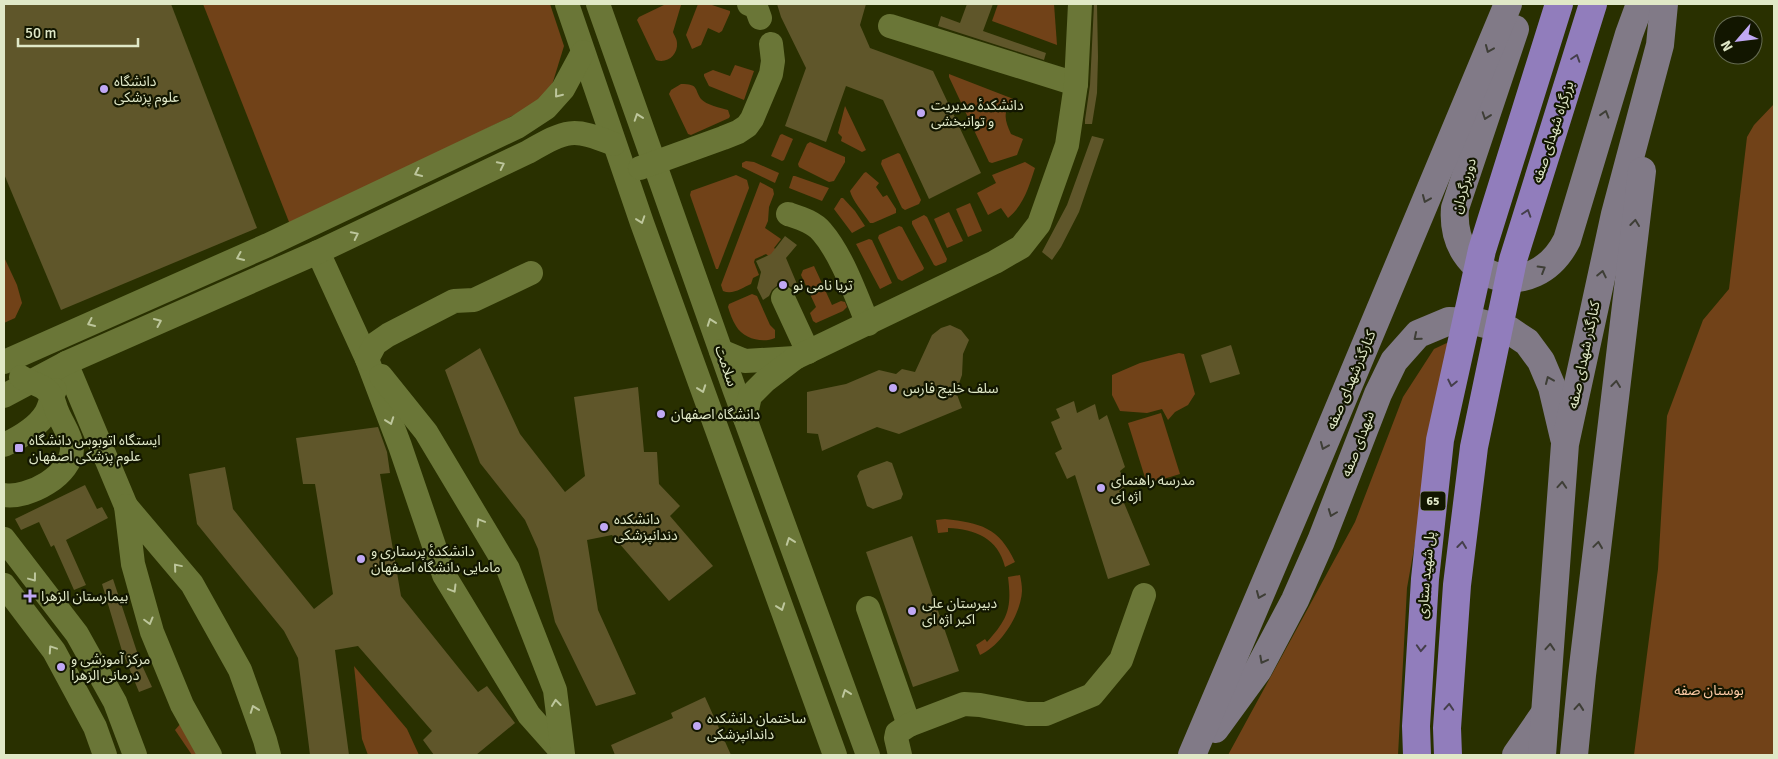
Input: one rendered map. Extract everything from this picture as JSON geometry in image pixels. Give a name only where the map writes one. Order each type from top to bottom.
[{"type":"highway","name":"پل شهید ستاری","points":[[1417,755],[1416,726],[1425,578],[1440,440],[1482,250],[1559,4]]},
{"type":"highway","name":"بزرگراه شهدای صفه","points":[[1448,755],[1447,728],[1457,585],[1474,447],[1513,260],[1594,4]]},
{"type":"main road","name":"کنارگذرشهدای صفه","points":[[1192,755],[1508,4]]},
{"type":"main road","name":"دوربرگردان","points":[[1524,4],[1455,208],[1454,223],[1456,237],[1462,250],[1471,262],[1483,271],[1511,279],[1539,272],[1551,264],[1561,253],[1567,240],[1629,34],[1640,4]]},
{"type":"main road","name":"کنارگذر شهدای صفه","points":[[1542,755],[1565,444],[1615,214],[1660,45],[1664,4]]},
{"type":"main road","points":[[1574,755],[1637,206],[1660,45]]},
{"type":"main road","name":"شهدای صفه","points":[[1196,755],[1258,670],[1295,600],[1321,541],[1378,394],[1394,361],[1418,334],[1449,321],[1477,322],[1509,330],[1527,342],[1541,362],[1552,387],[1565,444]]},
{"type":"main road","points":[[1516,755],[1545,713]]},
{"type":"lane","points":[[600,4],[569,10],[645,232],[830,749]]},
{"type":"lane","name":"سلامت","points":[[600,4],[654,163],[868,755]]},
{"type":"lane","points":[[745,418],[750,396],[765,380],[802,355],[995,262],[1021,247],[1039,224],[1067,144],[1076,84],[1080,4]]},
{"type":"lane","points":[[890,26],[1076,84]]},
{"type":"lane","points":[[626,173],[723,138],[747,126],[771,74],[773,61],[771,44]]},
{"type":"lane","points":[[12,358],[268,245],[517,126],[546,108],[552,102],[563,89],[583,52]]},
{"type":"lane","points":[[4,396],[66,363],[318,252],[528,152],[553,138],[572,132],[590,134],[614,144]]},
{"type":"lane","points":[[788,214],[806,220],[822,231],[833,247],[868,324]]},
{"type":"lane","points":[[268,245],[280,268]]},
{"type":"lane","points":[[318,252],[367,359],[400,446],[444,575],[529,715],[562,753]]},
{"type":"lane","points":[[367,359],[375,344],[396,331],[454,301],[474,300],[530,273]]},
{"type":"lane","points":[[783,298],[802,355]]},
{"type":"lane","points":[[721,350],[745,361],[802,355]]},
{"type":"lane","points":[[4,495],[17,496],[40,488],[63,469],[68,461],[72,446],[52,397],[41,384],[31,382],[20,376],[16,369],[16,359],[12,358]]},
{"type":"lane","points":[[367,359],[426,432],[508,569],[555,690],[562,753]]},
{"type":"lane","points":[[4,446],[40,422],[46,413],[66,363]]},
{"type":"lane","points":[[66,363],[126,506],[133,564],[152,632],[182,705],[210,755]]},
{"type":"lane","points":[[126,506],[192,584],[240,670],[269,755]]},
{"type":"lane","points":[[4,539],[77,634],[107,686],[132,746]]},
{"type":"lane","points":[[4,585],[54,650],[94,727],[103,750],[116,738],[132,746]]},
{"type":"lane","points":[[900,755],[896,738],[897,733],[909,724],[964,704],[1028,714],[1046,714],[1092,695],[1120,660],[1144,595]]},
{"type":"lane","points":[[868,608],[909,724]]},
{"type":"lane","points":[[78,696],[93,702],[99,700],[105,695],[107,686]]},
{"type":"lane","points":[[830,749],[835,730],[841,727],[854,727],[859,731]]},
{"type":"green space","points":[[203,4],[550,4],[564,46],[548,98],[291,227]]},
{"type":"green space","points":[[666,4],[681,5],[673,32],[677,40],[677,47],[671,58],[660,61],[656,60],[637,20],[639,17]]},
{"type":"green space","points":[[698,4],[709,4],[730,11],[730,13],[722,31],[719,33],[708,28],[701,45],[692,49],[686,35]]},
{"type":"green space","points":[[998,4],[1054,4],[1057,45],[992,21]]},
{"type":"green space","points":[[735,65],[754,71],[744,100],[709,86],[704,76],[704,74],[713,70],[730,76]]},
{"type":"green space","points":[[949,74],[1016,100],[1008,108],[1006,116],[1011,134],[1023,139],[1017,155],[992,163],[989,162]]},
{"type":"green space","points":[[681,84],[693,86],[701,99],[706,103],[728,110],[729,118],[691,135],[688,134],[669,94],[671,90]]},
{"type":"green space","name":"بوستان صفه","points":[[1774,104],[1774,755],[1634,755],[1658,569],[1667,416],[1703,320],[1729,289],[1747,137],[1754,125]]},
{"type":"green space","points":[[845,106],[866,150],[862,152],[841,141],[842,137],[838,133]]},
{"type":"green space","points":[[782,134],[793,139],[782,161],[771,156]]},
{"type":"green space","points":[[810,142],[845,157],[845,162],[834,181],[829,182],[799,167],[798,164],[807,144]]},
{"type":"green space","points":[[898,153],[921,200],[919,204],[905,210],[902,208],[881,164],[882,160]]},
{"type":"green space","points":[[746,161],[754,162],[779,173],[775,183],[742,167],[742,163]]},
{"type":"green space","points":[[1025,162],[1035,168],[1025,195],[1014,213],[1008,218],[1001,208],[988,215],[977,193],[996,183],[992,175]]},
{"type":"green space","points":[[866,172],[879,183],[876,187],[883,197],[887,195],[896,209],[896,213],[873,223],[870,223],[853,199],[850,191]]},
{"type":"green space","points":[[736,175],[747,180],[749,188],[718,269],[716,269],[690,195],[691,191]]},
{"type":"green space","points":[[793,176],[829,188],[822,201],[789,188]]},
{"type":"green space","points":[[760,182],[773,189],[774,194],[769,207],[768,221],[765,228],[781,239],[774,248],[786,257],[771,258],[766,254],[755,259],[754,262],[759,275],[753,278],[751,284],[734,292],[723,291],[721,285]]},
{"type":"green space","points":[[841,198],[855,211],[865,226],[852,233],[834,209]]},
{"type":"green space","points":[[970,203],[982,231],[968,237],[956,209]]},
{"type":"green space","points":[[949,212],[963,241],[947,248],[934,219]]},
{"type":"green space","points":[[924,215],[927,217],[947,259],[946,262],[936,266],[912,224],[912,221]]},
{"type":"green space","points":[[899,226],[902,227],[924,268],[902,281],[898,279],[878,238],[879,235]]},
{"type":"green space","points":[[869,239],[872,240],[892,283],[880,289],[856,244]]},
{"type":"green space","points":[[4,257],[17,285],[22,303],[15,318],[4,323]]},
{"type":"green space","points":[[814,266],[832,305],[841,301],[845,302],[847,307],[843,311],[816,323],[813,321],[810,313],[816,307],[801,275],[803,270]]},
{"type":"green space","points":[[752,294],[757,296],[770,325],[775,330],[775,338],[759,340],[748,337],[739,330],[733,321],[728,307],[729,304]]},
{"type":"green space","points":[[1451,341],[1407,588],[1398,755],[1228,755],[1355,522],[1403,397],[1434,349]]},
{"type":"green space","points":[[1179,353],[1184,354],[1195,394],[1188,405],[1175,412],[1168,420],[1162,409],[1147,413],[1120,411],[1112,395],[1112,375],[1140,363]]},
{"type":"green space","points":[[1161,413],[1180,474],[1147,484],[1128,423]]},
{"type":"green space","points":[[945,519],[968,522],[987,529],[1002,541],[1015,562],[1005,567],[997,549],[991,542],[976,533],[948,528],[948,532],[938,533],[936,520]]},
{"type":"green space","points":[[1020,575],[1021,600],[1014,619],[1002,637],[988,651],[980,655],[976,645],[985,639],[987,642],[1004,620],[1007,612],[1009,605],[1008,577]]},
{"type":"green space","points":[[354,666],[407,729],[419,755],[368,755],[362,739]]},
{"type":"green space","points":[[182,722],[205,755],[192,755],[175,730]]},
{"type":"building","name":"دانشگاه علوم پزشکی","points":[[4,4],[171,4],[257,228],[61,310],[4,174]]},
{"type":"building","name":"دانشکدهٔ مدیریت و توانبخشی","points":[[777,4],[866,4],[860,25],[870,48],[933,71],[981,173],[929,199],[883,100],[846,86],[826,142],[785,126],[806,68],[781,17]]},
{"type":"building","points":[[967,4],[993,4],[983,31],[1046,53],[1044,60],[938,26],[941,16],[960,23]]},
{"type":"building","points":[[1094,4],[1097,4],[1097,93],[1092,124],[1085,124],[1090,85]]},
{"type":"building","points":[[1092,136],[1104,139],[1079,212],[1052,260],[1042,252],[1067,205]]},
{"type":"building","points":[[785,236],[797,245],[786,258],[797,284],[791,287],[785,284],[778,285],[763,300],[757,288],[761,272],[756,261],[771,254]]},
{"type":"building","name":"سلف خلیج فارس","points":[[950,325],[961,330],[969,340],[963,354],[962,375],[956,392],[962,408],[899,434],[877,427],[822,451],[818,434],[807,433],[807,392],[846,384],[879,370],[896,374],[902,369],[915,372],[932,335],[941,328]]},
{"type":"building","points":[[1231,345],[1240,374],[1210,383],[1201,355]]},
{"type":"building","name":"دانشکده دندانپزشکی","points":[[480,348],[520,434],[565,492],[585,476],[574,397],[638,387],[644,452],[657,452],[659,484],[680,506],[670,516],[713,566],[669,601],[612,535],[587,540],[598,610],[636,694],[596,706],[555,622],[538,549],[525,520],[480,463],[445,370]]},
{"type":"building","name":"مدرسه راهنمای اژه ای","points":[[1074,401],[1077,413],[1095,404],[1099,420],[1107,415],[1125,467],[1120,471],[1126,486],[1119,491],[1150,565],[1108,579],[1075,475],[1067,479],[1055,453],[1062,449],[1051,422],[1060,418],[1056,409]]},
{"type":"building","name":"دانشکدهٔ پرستاری و مامایی دانشگاه اصفهان","points":[[378,427],[387,452],[390,473],[380,474],[401,596],[478,692],[487,686],[515,723],[476,755],[434,755],[423,740],[432,731],[358,646],[335,650],[349,755],[310,755],[298,658],[284,631],[197,524],[189,474],[225,467],[233,509],[314,609],[333,594],[315,484],[303,484],[296,438]]},
{"type":"building","points":[[887,461],[892,463],[903,494],[901,499],[873,509],[867,506],[857,476],[860,471]]},
{"type":"building","points":[[85,485],[97,509],[102,507],[108,518],[66,540],[86,585],[74,590],[54,545],[51,547],[39,522],[21,530],[15,519]]},
{"type":"building","name":"دبیرستان علی اکبر اژه ای","points":[[912,536],[959,671],[913,687],[866,552]]},
{"type":"building","points":[[113,579],[140,661],[152,687],[139,692],[122,651],[102,584]]},
{"type":"building","name":"ساختمان دانشکده داندانپزشکی","points":[[705,697],[731,755],[615,755],[611,745],[673,718],[671,713]]},
{"type":"place","name":"دانشگاه علوم پزشکی","points":[[104,89]]},
{"type":"place","name":"دانشکدهٔ مدیریت و توانبخشی","points":[[921,113]]},
{"type":"place","name":"تریا نامی نو","points":[[783,285]]},
{"type":"place","name":"سلف خلیج فارس","points":[[893,388]]},
{"type":"place","name":"دانشگاه اصفهان","points":[[661,414]]},
{"type":"place","name":"ایستگاه اتوبوس دانشگاه علوم پزشکی اصفهان","points":[[19,448]]},
{"type":"place","name":"مدرسه راهنمای اژه ای","points":[[1101,488]]},
{"type":"place","name":"دانشکده دندانپزشکی","points":[[604,527]]},
{"type":"place","name":"دانشکدهٔ پرستاری و مامایی دانشگاه اصفهان","points":[[361,559]]},
{"type":"place","name":"بیمارستان الزهرا","points":[[30,596]]},
{"type":"place","name":"دبیرستان علی اکبر اژه ای","points":[[912,611]]},
{"type":"place","name":"مرکز آموزشی و درمانی الزهرا","points":[[61,667]]},
{"type":"place","name":"ساختمان دانشکده داندانپزشکی","points":[[697,726]]}]
